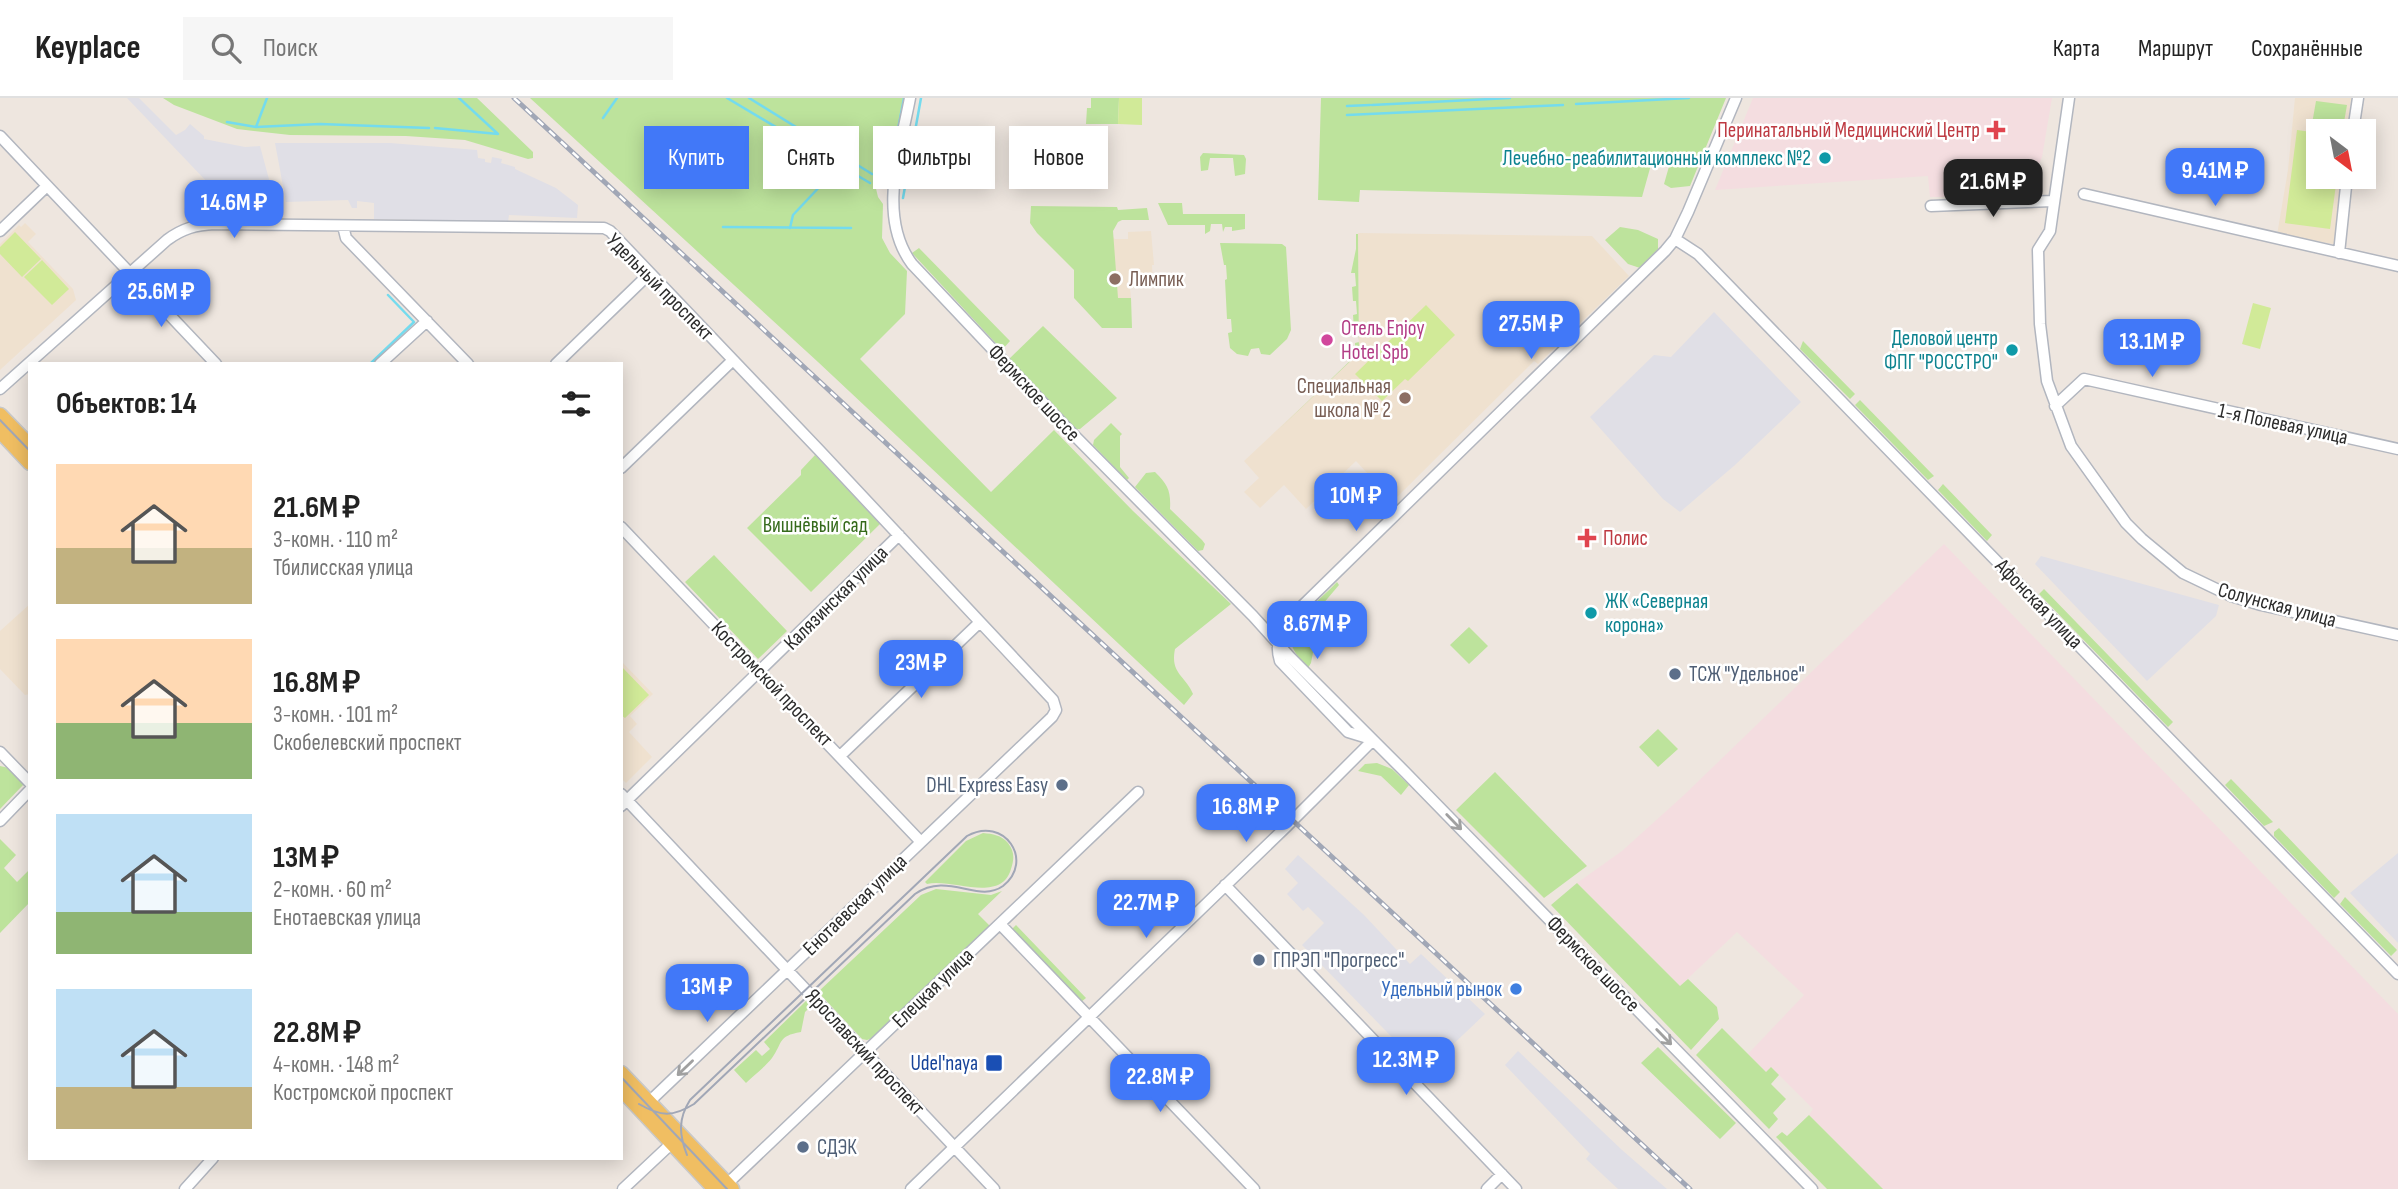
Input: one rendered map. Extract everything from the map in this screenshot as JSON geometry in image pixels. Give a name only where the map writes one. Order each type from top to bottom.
[{"type":"main road","points":[[0,415],[28,444]]},
{"type":"main road","points":[[0,431],[28,461]]},
{"type":"main road","points":[[623,1075],[725,1187]]},
{"type":"main road","points":[[623,1090],[672,1143],[725,1187]]},
{"type":"street","name":"Фермское шоссе","points":[[909,98],[894,188],[897,234],[905,256],[1064,425],[1812,1189]]},
{"type":"street","points":[[1278,642],[1280,634],[1293,615],[1632,286],[1675,239],[1736,98]]},
{"type":"street","name":"Солунская улица","points":[[2069,98],[2050,231],[2038,250],[2042,345],[2047,381],[2071,446],[2109,502],[2141,539],[2183,573],[2231,596],[2261,605],[2398,635]]},
{"type":"street","points":[[2355,119],[2358,98]]},
{"type":"street","points":[[0,135],[214,362]]},
{"type":"street","points":[[0,231],[47,186]]},
{"type":"street","points":[[2339,253],[2346,189]]},
{"type":"street","points":[[2084,194],[2398,266]]},
{"type":"street","points":[[1931,206],[2053,201]]},
{"type":"street","name":"Удельный проспект","points":[[29,362],[167,240],[177,232],[195,225],[604,228],[610,231],[899,535],[1056,706]]},
{"type":"street","points":[[343,226],[346,238],[466,362]]},
{"type":"street","name":"Афонская улица","points":[[1675,239],[1705,261],[2398,974]]},
{"type":"street","points":[[558,362],[649,274]]},
{"type":"street","points":[[382,362],[427,321]]},
{"type":"street","points":[[623,466],[733,360]]},
{"type":"street","name":"Удельный проспект","points":[[0,388],[28,363]]},
{"type":"street","name":"1-я Полевая улица","points":[[2054,405],[2084,379],[2398,449]]},
{"type":"street","name":"Костромской проспект","points":[[623,529],[921,842]]},
{"type":"street","name":"Калязинская улица","points":[[623,800],[760,672],[899,535]]},
{"type":"street","points":[[840,756],[981,622]]},
{"type":"street","name":"Фермское шоссе","points":[[1278,642],[1280,661],[1348,732],[1373,740]]},
{"type":"street","name":"Енотаевская улица","points":[[649,1102],[1052,717],[1056,706]]},
{"type":"street","points":[[1348,732],[1354,747],[1351,761]]},
{"type":"street","points":[[911,1189],[1373,740]]},
{"type":"street","points":[[0,752],[28,781]]},
{"type":"street","points":[[0,821],[28,792]]},
{"type":"street","name":"Елецкая улица","points":[[725,1187],[1138,792]]},
{"type":"street","name":"Ярославский проспект","points":[[623,800],[994,1189]]},
{"type":"street","points":[[1226,885],[1516,1189]]},
{"type":"street","points":[[1000,924],[1254,1189]]},
{"type":"street","points":[[623,1189],[672,1143]]},
{"type":"street","points":[[185,1189],[211,1160]]},
{"type":"street","points":[[1487,1189],[1502,1174]]},
{"type":"shaded area","points":[[127,98],[139,98],[176,135],[190,124],[204,139],[245,147],[260,146],[277,209],[219,209],[219,205],[213,205],[208,210],[203,206],[191,216],[184,209],[210,185]]},
{"type":"shaded area","points":[[1753,98],[2052,98],[2042,157],[2034,177],[2021,188],[2007,194],[1988,197],[1930,197],[1928,176],[1715,190]]},
{"type":"shaded area","points":[[2295,98],[2351,98],[2348,119],[2306,119],[2306,189],[2341,189],[2334,244],[2277,235],[2288,170]]},
{"type":"shaded area","points":[[275,143],[390,143],[477,150],[478,158],[485,159],[485,162],[491,163],[492,157],[502,159],[501,163],[515,167],[556,188],[578,205],[577,218],[509,215],[508,222],[374,219],[374,203],[357,201],[357,208],[352,208],[348,200],[286,202]]},
{"type":"shaded area","points":[[25,223],[36,234],[28,242],[73,289],[76,300],[0,370],[0,244],[19,225],[21,227]]},
{"type":"shaded area","name":"Лимпик","points":[[1151,231],[1153,285],[1130,288],[1131,298],[1123,298],[1123,316],[1079,273],[1113,237],[1128,239],[1128,232]]},
{"type":"shaded area","name":"Специальная школа № 2","points":[[1358,233],[1592,236],[1629,276],[1538,364],[1534,361],[1393,501],[1356,461],[1306,509],[1284,485],[1260,508],[1244,492],[1259,478],[1244,461],[1359,353]]},
{"type":"shaded area","points":[[1714,312],[1801,402],[1735,465],[1680,512],[1663,499],[1590,417],[1654,355],[1671,357]]},
{"type":"shaded area","points":[[1944,544],[2398,1014],[2398,1189],[1883,1189],[1809,1115],[1813,1109],[1772,1068],[1766,1072],[1748,1054],[1804,995],[1737,932],[1680,986],[1577,883],[1622,851],[1684,795]]},
{"type":"shaded area","points":[[2041,556],[2219,605],[2216,616],[2147,681],[2035,564]]},
{"type":"shaded area","points":[[28,606],[28,694],[25,695],[0,669],[0,631]]},
{"type":"shaded area","points":[[623,663],[653,694],[630,716],[637,724],[629,732],[652,757],[626,783],[623,780]]},
{"type":"shaded area","points":[[2398,853],[2398,943],[2350,893]]},
{"type":"shaded area","points":[[1298,855],[1364,915],[1410,964],[1421,954],[1485,1014],[1425,1071],[1302,945],[1324,923],[1308,907],[1303,911],[1287,894],[1298,883],[1285,869]]},
{"type":"shaded area","points":[[1518,1051],[1667,1189],[1618,1189],[1586,1159],[1590,1154],[1505,1065]]},
{"type":"green space","points":[[163,98],[477,98],[533,152],[533,158],[528,159],[465,140],[406,136],[290,135],[237,129],[174,105]]},
{"type":"green space","points":[[530,98],[905,98],[900,126],[873,126],[873,189],[876,189],[883,204],[882,238],[890,253],[907,271],[905,314],[860,359],[991,492],[1054,430],[1133,511],[1231,604],[1175,649],[1176,669],[1193,694],[1184,705],[818,362]]},
{"type":"green space","points":[[1091,98],[1119,98],[1118,124],[1086,124]]},
{"type":"green space","points":[[1119,98],[1142,98],[1142,125],[1118,124]]},
{"type":"green space","points":[[1321,98],[1726,98],[1690,186],[1671,188],[1664,184],[1672,156],[1654,154],[1642,197],[1360,190],[1359,202],[1318,200]]},
{"type":"green space","points":[[2316,101],[2347,105],[2345,119],[2313,119]]},
{"type":"green space","points":[[2297,130],[2306,131],[2306,189],[2335,189],[2330,229],[2285,223]]},
{"type":"green space","points":[[1203,153],[1244,155],[1245,174],[1235,176],[1233,158],[1210,158],[1208,170],[1201,171],[1200,157]]},
{"type":"green space","points":[[1158,203],[1182,203],[1183,214],[1245,214],[1245,229],[1232,231],[1232,227],[1225,227],[1223,232],[1222,224],[1211,224],[1210,231],[1205,234],[1205,225],[1168,225]]},
{"type":"green space","points":[[1031,206],[1117,207],[1118,210],[1147,208],[1149,220],[1122,220],[1113,231],[1118,298],[1131,298],[1132,328],[1102,328],[1074,298],[1074,270],[1030,223]]},
{"type":"green space","points":[[1620,227],[1638,230],[1658,239],[1658,249],[1640,268],[1628,264],[1605,240]]},
{"type":"green space","points":[[15,232],[41,259],[22,277],[0,254],[0,247]]},
{"type":"green space","points":[[1356,234],[1359,341],[1358,329],[1354,329],[1353,315],[1357,314],[1352,287],[1356,286],[1355,273],[1351,273]]},
{"type":"green space","points":[[1220,243],[1282,244],[1286,247],[1291,330],[1287,339],[1270,355],[1261,354],[1259,348],[1251,349],[1248,356],[1237,354],[1230,348],[1228,333],[1232,332],[1231,319],[1227,319],[1226,265]]},
{"type":"green space","points":[[919,248],[1010,341],[1002,350],[912,253]]},
{"type":"green space","points":[[42,260],[69,289],[52,305],[24,277]]},
{"type":"green space","points":[[2253,303],[2271,308],[2260,349],[2242,344]]},
{"type":"green space","points":[[1426,305],[1455,335],[1408,381],[1405,379],[1382,401],[1355,374]]},
{"type":"green space","points":[[1043,326],[1117,398],[1080,429],[1076,429],[1008,360]]},
{"type":"green space","points":[[1803,341],[1855,394],[1850,399],[1800,349]]},
{"type":"green space","points":[[1359,342],[1359,353],[1276,432],[1355,356],[1355,343]]},
{"type":"green space","points":[[1860,400],[1934,476],[1928,480],[1855,405]]},
{"type":"green space","points":[[1111,423],[1122,434],[1120,467],[1129,478],[1127,480],[1093,445],[1094,440]]},
{"type":"green space","name":"Вишнёвый сад","points":[[815,455],[880,524],[811,592],[747,528],[801,475],[801,470]]},
{"type":"green space","points":[[1155,472],[1168,489],[1170,509],[1202,540],[1205,544],[1203,550],[1198,551],[1135,487],[1146,473]]},
{"type":"green space","points":[[1943,484],[1992,535],[1987,541],[1938,490]]},
{"type":"green space","points":[[714,555],[787,631],[758,659],[685,582]]},
{"type":"green space","points":[[1337,582],[1339,585],[1322,605],[1308,668],[1293,647],[1292,632],[1302,617]]},
{"type":"green space","points":[[2044,589],[2173,722],[2168,727],[2039,594]]},
{"type":"green space","points":[[1469,627],[1488,646],[1469,664],[1450,645]]},
{"type":"green space","points":[[623,668],[649,695],[625,718],[623,716]]},
{"type":"green space","points":[[1658,729],[1678,749],[1658,767],[1639,747]]},
{"type":"green space","points":[[1377,763],[1392,769],[1409,785],[1401,795],[1381,776],[1358,771],[1365,764]]},
{"type":"green space","points":[[0,766],[9,768],[24,784],[0,809]]},
{"type":"green space","points":[[1495,772],[1587,866],[1544,898],[1456,810]]},
{"type":"green space","points":[[2231,779],[2273,822],[2264,826],[2225,785]]},
{"type":"green space","points":[[2279,828],[2340,892],[2334,898],[2274,836],[2274,832]]},
{"type":"green space","points":[[983,833],[1000,837],[1010,846],[1013,862],[1006,879],[987,888],[925,882],[966,841]]},
{"type":"green space","points":[[0,839],[16,855],[4,868],[17,882],[28,871],[28,904],[0,933]]},
{"type":"green space","points":[[1577,883],[1680,986],[1688,979],[1717,1007],[1719,1019],[1691,1050],[1551,905]]},
{"type":"green space","points":[[936,889],[991,895],[1002,891],[978,914],[990,926],[873,1038],[862,1039],[818,992],[921,895]]},
{"type":"green space","points":[[2345,897],[2397,950],[2391,956],[2340,904]]},
{"type":"green space","points":[[1016,925],[1086,998],[1081,1002],[1012,929]]},
{"type":"green space","points":[[807,1000],[812,1005],[805,1012],[801,1032],[784,1038],[769,1061],[746,1083],[734,1070],[756,1050],[762,1056],[770,1049],[764,1042]]},
{"type":"green space","points":[[1722,1028],[1766,1072],[1771,1067],[1779,1075],[1771,1084],[1786,1099],[1773,1113],[1778,1119],[1769,1129],[1696,1055]]},
{"type":"green space","points":[[1658,1047],[1736,1123],[1720,1139],[1641,1063]]},
{"type":"green space","points":[[1809,1115],[1883,1189],[1827,1189],[1776,1137],[1782,1132],[1787,1136]]},
{"type":"waterway","points":[[256,127],[267,98]]},
{"type":"waterway","points":[[435,128],[498,134],[459,98]]},
{"type":"waterway","points":[[603,118],[617,98]]},
{"type":"waterway","points":[[727,98],[870,183]]},
{"type":"waterway","points":[[749,98],[872,174]]},
{"type":"waterway","points":[[899,126],[904,98]]},
{"type":"waterway","points":[[903,198],[921,98]]},
{"type":"waterway","points":[[1372,105],[1510,98]]},
{"type":"waterway","points":[[1576,104],[1689,98]]},
{"type":"waterway","points":[[1347,106],[1370,105]]},
{"type":"waterway","points":[[1347,115],[1563,105]]},
{"type":"waterway","points":[[227,122],[256,127],[320,124],[429,128]]},
{"type":"waterway","points":[[790,228],[793,215],[817,189]]},
{"type":"waterway","points":[[723,227],[851,228]]},
{"type":"waterway","points":[[372,362],[414,322],[388,295]]},
{"type":"tram line","points":[[0,420],[28,449]]},
{"type":"tram line","points":[[639,1104],[667,1114],[680,1111],[687,1108],[694,1104],[915,894],[939,886],[983,892],[1003,886],[1012,876],[1016,865],[1011,844],[993,831],[980,831],[967,836],[690,1100],[686,1107],[683,1114],[681,1127],[687,1155]]},
{"type":"tram line","points":[[623,1079],[727,1189]]},
{"type":"railway","points":[[514,98],[1690,1189]]},
{"type":"place","name":"Перинатальный Медицинский Центр","points":[[1996,130]]},
{"type":"place","name":"Лечебно-реабилитационный комплекс №2","points":[[1825,158]]},
{"type":"place","name":"Лимпик","points":[[1115,279]]},
{"type":"place","name":"Отель Enjoy Hotel Spb","points":[[1327,340]]},
{"type":"place","name":"Деловой центр ФПГ \"РОССТРО\"","points":[[2012,350]]},
{"type":"place","name":"Специальная школа № 2","points":[[1405,398]]},
{"type":"place","name":"Полис","points":[[1587,538]]},
{"type":"place","name":"ЖК «Северная корона»","points":[[1591,613]]},
{"type":"place","name":"ТСЖ \"Удельное\"","points":[[1675,674]]},
{"type":"place","name":"DHL Express Easy","points":[[1062,785]]},
{"type":"place","name":"ГПРЭП \"Прогресс\"","points":[[1259,960]]},
{"type":"place","name":"Удельный рынок","points":[[1516,989]]},
{"type":"place","name":"Udel'naya","points":[[994,1063]]},
{"type":"place","name":"СДЭК","points":[[803,1147]]}]
